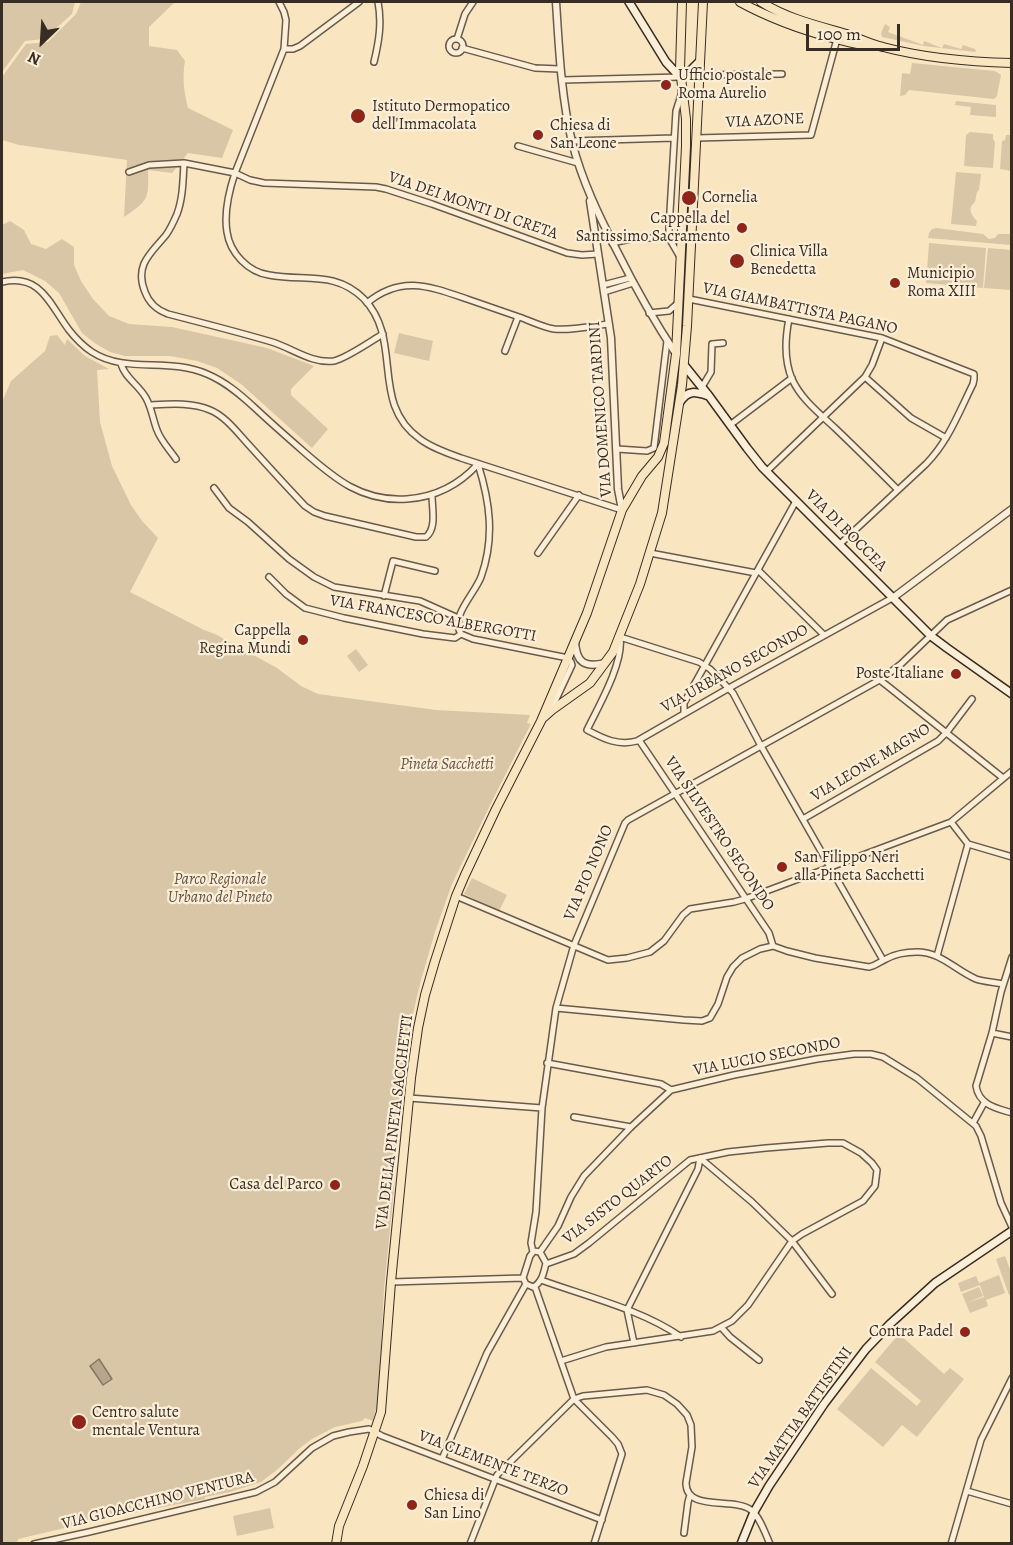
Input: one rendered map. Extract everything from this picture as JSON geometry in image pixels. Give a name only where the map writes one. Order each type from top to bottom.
[{"type":"main road","points":[[629,2],[666,62],[680,77]]},
{"type":"main road","points":[[622,510],[639,481],[658,457],[663,445],[676,354],[686,133],[680,77],[682,2]]},
{"type":"main road","points":[[542,719],[590,683],[606,662],[620,637],[650,553],[664,502],[684,364],[703,2]]},
{"type":"main road","points":[[740,2],[791,26],[863,46],[874,45]]},
{"type":"main road","points":[[761,2],[797,19],[902,52],[1011,63]]},
{"type":"main road","points":[[680,77],[700,61]]},
{"type":"main road","points":[[676,354],[684,364]]},
{"type":"main road","name":"VIA DI BOCCEA","points":[[684,364],[753,457],[796,501],[931,636],[1011,694]]},
{"type":"main road","points":[[679,404],[684,396],[691,392],[709,396]]},
{"type":"main road","name":"VIA DOMENICO TARDINI","points":[[542,719],[588,613],[622,510]]},
{"type":"main road","name":"VIA DELLA PINETA SACCHETTI","points":[[336,1544],[339,1526],[380,1419],[383,1402],[391,1282],[409,1098],[416,1039],[426,995],[456,896],[542,719]]},
{"type":"main road","name":"VIA MATTIA BATTISTINI","points":[[741,1544],[754,1512],[769,1486],[824,1404],[871,1343],[935,1283],[1011,1229]]},
{"type":"street","points":[[279,2],[286,20],[284,49],[235,173],[229,199],[227,231],[232,247],[243,262],[254,270],[270,276],[338,282],[354,291],[367,303],[377,318],[383,334],[391,396],[397,413],[406,426],[429,445],[478,464],[622,510]]},
{"type":"street","points":[[284,49],[300,46],[359,2]]},
{"type":"street","points":[[374,62],[380,36],[378,2]]},
{"type":"street","points":[[458,39],[465,14],[472,2]]},
{"type":"street","points":[[556,2],[562,80],[578,163],[589,195],[612,243],[649,313],[676,354]]},
{"type":"street","points":[[458,39],[452,40],[449,48],[456,52],[462,48]]},
{"type":"street","points":[[458,39],[462,48]]},
{"type":"street","name":"VIA AZONE","points":[[696,138],[811,135],[837,39]]},
{"type":"street","points":[[462,48],[535,68],[561,69]]},
{"type":"street","points":[[699,75],[782,74]]},
{"type":"street","points":[[562,80],[680,77]]},
{"type":"street","points":[[680,257],[669,238],[674,138],[677,107],[682,92]]},
{"type":"street","points":[[572,141],[674,138]]},
{"type":"street","points":[[518,146],[578,163]]},
{"type":"street","points":[[184,163],[178,212],[167,233],[148,255],[142,269],[144,292],[156,308],[168,314],[274,343],[320,360],[338,360],[383,334]]},
{"type":"street","name":"VIA DEI MONTI DI CRETA","points":[[129,172],[149,165],[184,163],[235,173],[250,180],[266,183],[386,189],[567,253],[598,254]]},
{"type":"street","name":"VIA DOMENICO TARDINI","points":[[589,195],[609,324],[618,489],[622,510]]},
{"type":"street","points":[[612,243],[635,238],[669,238]]},
{"type":"street","points":[[604,288],[631,280]]},
{"type":"street","points":[[2,282],[22,281],[40,290],[47,296],[75,337],[87,349],[104,359],[122,364],[180,366],[213,376],[237,392],[328,473],[357,490],[387,499],[414,499],[432,495],[457,483],[478,464]]},
{"type":"street","points":[[367,303],[389,289],[417,285],[440,290],[555,329],[609,324]]},
{"type":"street","name":"VIA GIAMBATTISTA PAGANO","points":[[689,299],[882,338],[973,373],[975,379],[946,438]]},
{"type":"street","points":[[649,313],[669,311],[679,301]]},
{"type":"street","points":[[505,351],[518,316]]},
{"type":"street","points":[[789,319],[786,350],[792,378],[803,396],[898,490]]},
{"type":"street","points":[[767,471],[865,377],[882,338]]},
{"type":"street","points":[[617,449],[646,452],[654,448],[667,341]]},
{"type":"street","points":[[702,387],[711,372],[712,344],[723,343]]},
{"type":"street","points":[[122,364],[126,375],[141,390],[150,405],[159,435],[176,459]]},
{"type":"street","points":[[840,544],[930,460],[946,438],[911,418],[865,377]]},
{"type":"street","points":[[730,425],[792,378]]},
{"type":"street","points":[[150,405],[173,404],[213,411],[236,431],[305,506],[321,515],[416,537],[426,537],[430,534],[432,527],[432,495]]},
{"type":"street","points":[[461,634],[458,618],[481,577],[488,546],[489,507],[478,464]]},
{"type":"street","points":[[214,488],[229,508],[292,562],[315,578],[334,587],[424,602],[458,618]]},
{"type":"street","points":[[538,553],[579,495]]},
{"type":"street","points":[[684,713],[684,703],[796,501]]},
{"type":"street","points":[[894,597],[1011,509]]},
{"type":"street","points":[[650,553],[757,571],[824,635]]},
{"type":"street","points":[[384,596],[393,561],[435,572]]},
{"type":"street","name":"VIA FRANCESCO ALBERGOTTI","points":[[269,577],[305,608],[351,620],[423,634],[452,638],[457,638],[461,634],[473,639],[568,658]]},
{"type":"street","name":"VIA PIO NONO","points":[[442,1459],[487,1353],[524,1281],[532,1252],[542,1108],[556,1008],[574,945],[625,824],[628,820],[880,680],[951,618],[1011,590]]},
{"type":"street","name":"VIA URBANO SECONDO","points":[[639,740],[894,597]]},
{"type":"street","points":[[639,740],[616,743],[587,730],[613,675],[621,644],[620,637],[705,665],[729,688],[883,960]]},
{"type":"street","points":[[575,641],[576,655],[582,662],[591,665],[606,662]]},
{"type":"street","name":"VIA DOMENICO TARDINI","points":[[552,710],[572,665],[568,658]]},
{"type":"street","points":[[880,680],[1003,778]]},
{"type":"street","name":"VIA LEONE MAGNO","points":[[803,819],[933,744],[947,732],[972,699]]},
{"type":"street","name":"VIA SILVESTRO SECONDO","points":[[639,740],[769,933],[773,946]]},
{"type":"street","points":[[456,896],[608,960],[640,955],[650,952],[664,941],[690,909],[745,899],[951,822],[1011,771]]},
{"type":"street","points":[[951,822],[968,844],[1011,857]]},
{"type":"street","points":[[937,956],[968,844]]},
{"type":"street","points":[[556,1008],[705,1021],[715,1011],[729,974],[737,962],[756,950],[773,946],[815,958],[862,966],[874,966],[895,955],[914,952],[937,956],[976,979],[1004,984]]},
{"type":"street","points":[[1011,957],[976,1086],[984,1103],[1011,1113]]},
{"type":"street","points":[[992,1033],[1011,1037]]},
{"type":"street","name":"VIA LUCIO SECONDO","points":[[671,1090],[817,1059],[854,1054],[883,1057],[917,1078],[974,1123],[980,1133],[1011,1229]]},
{"type":"street","points":[[540,1252],[558,1226],[581,1180],[631,1127],[671,1090],[661,1084],[547,1063]]},
{"type":"street","points":[[409,1098],[542,1108]]},
{"type":"street","points":[[974,1123],[984,1103]]},
{"type":"street","points":[[574,1117],[631,1127]]},
{"type":"street","name":"VIA SISTO QUARTO","points":[[546,1264],[573,1254],[589,1243],[690,1160],[728,1152],[843,1143],[861,1153],[873,1163],[877,1170],[875,1186],[863,1201],[792,1241],[748,1305],[732,1321],[713,1331],[606,1347],[561,1361]]},
{"type":"street","points":[[634,1342],[627,1310],[698,1169],[700,1158],[752,1202],[792,1241],[832,1294]]},
{"type":"street","points":[[532,1252],[540,1252]]},
{"type":"street","points":[[535,1287],[541,1280],[546,1264],[540,1252]]},
{"type":"street","points":[[541,1280],[627,1310],[681,1336]]},
{"type":"street","points":[[391,1282],[524,1281],[535,1287]]},
{"type":"street","points":[[535,1287],[574,1399],[612,1437],[622,1454],[594,1544]]},
{"type":"street","points":[[721,1327],[729,1337],[759,1359]]},
{"type":"street","points":[[951,1544],[981,1440],[1011,1378]]},
{"type":"street","points":[[470,1544],[497,1475],[574,1399],[583,1396],[646,1390],[660,1394],[677,1404],[687,1415],[691,1425],[692,1447],[686,1486],[690,1495],[684,1533]]},
{"type":"street","name":"VIA GIOACCHINO VENTURA","points":[[34,1544],[256,1492],[275,1482],[305,1454],[328,1439],[364,1429],[375,1432]]},
{"type":"street","name":"VIA CLEMENTE TERZO","points":[[375,1432],[382,1437],[602,1520]]},
{"type":"street","points":[[967,1491],[1011,1504]]},
{"type":"street","points":[[690,1495],[704,1501],[743,1506],[754,1512],[770,1544]]},
{"type":"green space","points":[[2,2],[75,2],[72,14],[44,39],[25,41],[2,72]]},
{"type":"green space","points":[[81,2],[175,2],[149,27],[149,46],[177,50],[185,61],[184,85],[188,108],[233,130],[222,158],[188,153],[172,173],[148,170],[148,187],[145,198],[138,207],[124,217],[127,160],[19,145],[2,140],[2,77],[26,44],[48,42],[76,14]]},
{"type":"green space","points":[[885,24],[890,27],[888,32],[923,45],[924,41],[942,48],[944,44],[961,49],[963,45],[976,51],[975,52],[924,46],[882,37],[881,33]]},
{"type":"green space","points":[[912,63],[995,71],[1001,75],[997,96],[994,99],[909,90],[905,95],[900,96],[902,73],[910,74]]},
{"type":"green space","points":[[956,101],[996,105],[996,117],[970,115],[971,107],[955,105]]},
{"type":"green space","points":[[970,132],[993,134],[995,142],[993,168],[964,166],[966,135]]},
{"type":"green space","points":[[1006,135],[1011,135],[1011,171],[1000,169],[1002,141],[1005,140]]},
{"type":"green space","points":[[956,172],[981,174],[979,190],[971,209],[977,221],[976,226],[951,224]]},
{"type":"green space","points":[[10,221],[24,230],[31,244],[46,249],[62,239],[74,247],[74,265],[81,281],[93,299],[109,316],[129,324],[172,327],[267,348],[314,366],[291,389],[291,395],[328,429],[312,448],[241,384],[217,368],[197,361],[170,356],[125,356],[110,352],[96,344],[82,333],[59,293],[45,281],[23,270],[2,274],[2,225]]},
{"type":"green space","points":[[932,229],[983,234],[989,239],[995,238],[998,234],[1011,234],[1011,245],[928,238]]},
{"type":"green space","points":[[929,243],[986,248],[983,288],[926,283]]},
{"type":"green space","points":[[988,248],[1011,250],[1011,290],[984,288]]},
{"type":"green space","points":[[399,333],[433,341],[429,361],[394,353]]},
{"type":"green space","name":"Parco Regionale Urbano del Pineto","points":[[57,335],[65,345],[67,339],[85,356],[109,369],[97,370],[100,422],[112,466],[131,505],[158,538],[130,592],[215,634],[277,668],[301,686],[318,694],[436,710],[530,715],[527,723],[531,724],[452,884],[435,932],[412,1018],[399,1107],[384,1289],[378,1402],[373,1421],[365,1418],[362,1421],[335,1427],[312,1439],[261,1482],[205,1497],[205,1499],[133,1513],[120,1508],[116,1516],[2,1544],[2,402],[11,381],[45,351],[50,336]]},
{"type":"green space","points":[[356,649],[368,665],[359,672],[347,656]]},
{"type":"green space","points":[[472,878],[507,895],[499,911],[464,894]]},
{"type":"green space","points":[[1005,1256],[1011,1272],[1011,1295],[1009,1295],[996,1259]]},
{"type":"green space","points":[[999,1275],[1005,1293],[986,1300],[988,1306],[970,1313],[962,1294],[979,1287],[983,1296],[967,1303],[984,1297],[980,1285],[961,1292],[958,1283],[976,1276],[979,1283]]},
{"type":"green space","points":[[899,1334],[944,1374],[950,1368],[964,1379],[917,1437],[902,1425],[883,1447],[837,1409],[871,1368],[917,1406],[921,1401],[875,1362]]},
{"type":"green space","points":[[270,1508],[274,1528],[237,1536],[233,1516]]},
{"type":"shaded area","points":[[99,1359],[112,1379],[103,1385],[90,1366]]},
{"type":"place","name":"Ufficio postale Roma Aurelio","points":[[666,85]]},
{"type":"place","name":"Istituto Dermopatico dell'Immacolata","points":[[358,116]]},
{"type":"place","name":"Chiesa di San Leone","points":[[538,135]]},
{"type":"place","name":"Cornelia","points":[[689,198]]},
{"type":"place","name":"Cappella del Santissimo Sacramento","points":[[742,228]]},
{"type":"place","name":"Clinica Villa Benedetta","points":[[737,261]]},
{"type":"place","name":"Municipio Roma XIII","points":[[895,283]]},
{"type":"place","name":"Cappella Regina Mundi","points":[[303,640]]},
{"type":"place","name":"Poste Italiane","points":[[956,674]]},
{"type":"place","name":"San Filippo Neri alla Pineta Sacchetti","points":[[782,867]]},
{"type":"place","name":"Casa del Parco","points":[[335,1185]]},
{"type":"place","name":"Contra Padel","points":[[965,1332]]},
{"type":"place","name":"Centro salute mentale Ventura","points":[[79,1422]]},
{"type":"place","name":"Chiesa di San Lino","points":[[412,1505]]},
{"type":"park label","name":"Pineta Sacchetti","points":[[447,765]]}]
